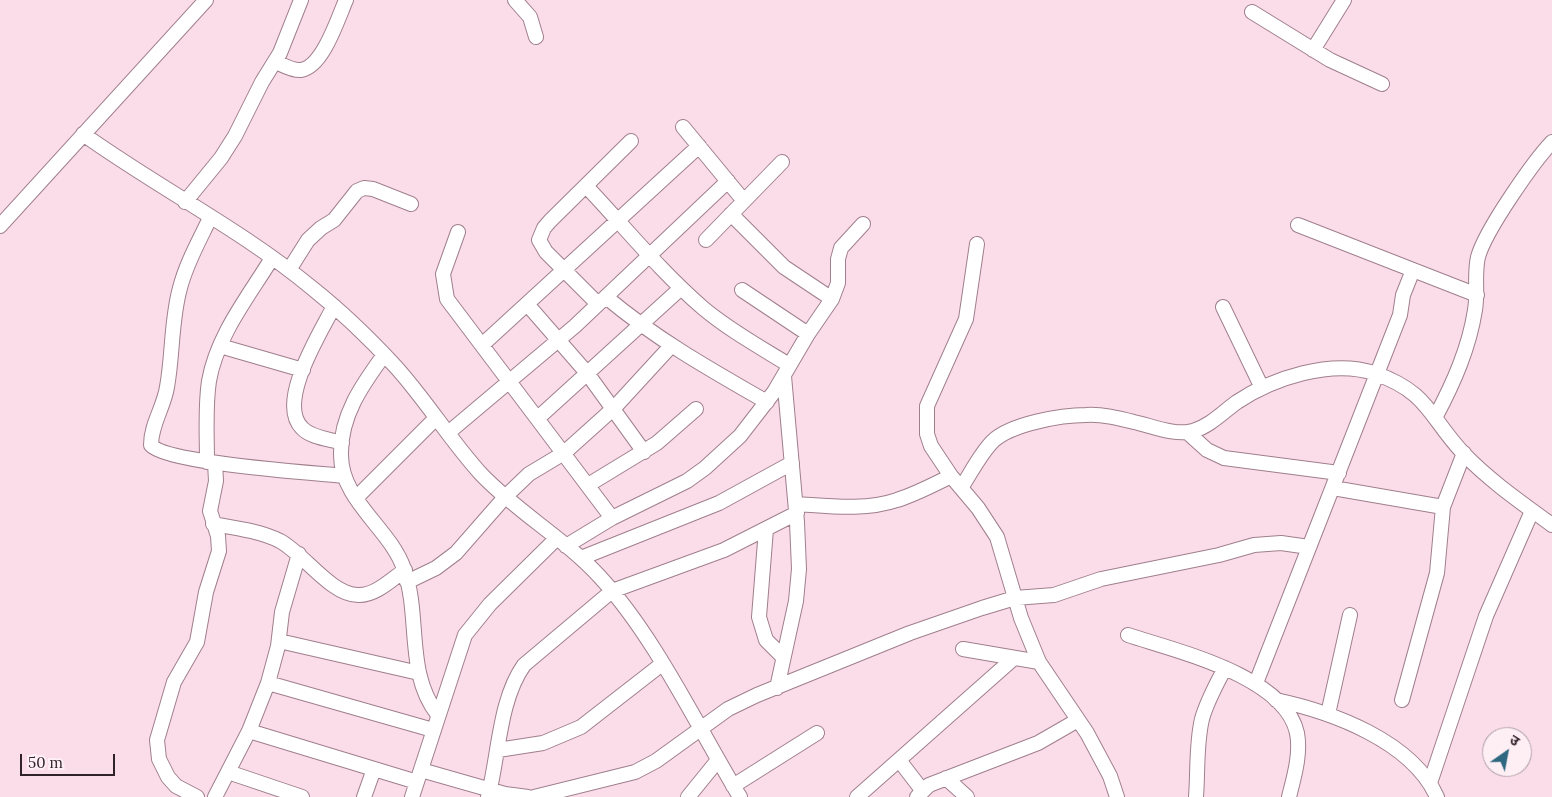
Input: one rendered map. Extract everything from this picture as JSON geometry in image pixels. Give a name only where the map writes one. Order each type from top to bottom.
[{"type":"street","points":[[0,226],[206,0]]},
{"type":"street","points":[[185,202],[227,148],[262,82],[276,62],[301,0]]},
{"type":"street","points":[[276,62],[295,70],[302,70],[318,60],[346,0]]},
{"type":"street","points":[[515,0],[530,17],[536,37]]},
{"type":"street","points":[[1313,50],[1344,0]]},
{"type":"street","points":[[1252,12],[1313,50],[1382,84]]},
{"type":"street","points":[[683,127],[744,201]]},
{"type":"street","points":[[83,134],[289,270],[334,306],[384,355],[481,474],[505,497],[581,558],[612,591],[662,664],[702,728],[718,760],[737,791],[817,734]]},
{"type":"street","points":[[631,141],[544,228],[540,240],[546,252],[602,301],[670,346],[768,402]]},
{"type":"street","points":[[1436,416],[1461,361],[1472,328],[1477,295],[1476,269],[1485,238],[1552,142]]},
{"type":"street","points":[[482,345],[699,146]]},
{"type":"street","points":[[706,240],[782,162]]},
{"type":"street","points":[[448,433],[602,301],[728,181]]},
{"type":"street","points":[[586,186],[681,288],[724,324],[787,370]]},
{"type":"street","points":[[289,270],[308,240],[321,228],[334,220],[357,191],[364,188],[373,190],[411,204]]},
{"type":"street","points":[[731,214],[784,267],[800,280],[832,299]]},
{"type":"street","points":[[210,218],[190,258],[180,289],[175,312],[167,387],[153,428],[151,445],[154,450],[211,462],[344,476]]},
{"type":"street","points":[[412,797],[460,646],[472,625],[562,542],[666,493],[705,468],[740,436],[768,402],[808,334],[832,299],[838,283],[838,259],[842,248],[863,224]]},
{"type":"street","points":[[1298,225],[1477,295]]},
{"type":"street","points":[[458,232],[445,266],[444,290],[453,308],[612,518]]},
{"type":"street","points":[[977,244],[966,319],[932,392],[925,419],[927,434],[931,446],[951,476],[978,508],[997,537],[1015,598],[1039,662],[1098,753],[1117,797]]},
{"type":"street","points":[[197,797],[176,786],[168,778],[159,759],[157,740],[174,682],[192,651],[200,632],[206,592],[219,551],[218,536],[213,524],[210,504],[216,481],[211,462],[208,396],[210,380],[220,346],[272,258]]},
{"type":"street","points":[[1256,683],[1400,315],[1403,295],[1413,270]]},
{"type":"street","points":[[538,418],[681,288]]},
{"type":"street","points":[[742,290],[808,334]]},
{"type":"street","points":[[527,304],[587,373],[644,452]]},
{"type":"street","points":[[334,306],[303,370],[296,389],[294,406],[298,423],[308,433],[342,443]]},
{"type":"street","points":[[1223,307],[1262,388]]},
{"type":"street","points":[[220,346],[303,370]]},
{"type":"street","points":[[213,524],[269,536],[299,554],[337,587],[359,596],[374,591],[448,560],[505,497],[529,474],[564,453],[614,408],[670,346]]},
{"type":"street","points":[[384,355],[352,405],[340,454],[344,476],[356,498],[386,537],[406,576],[419,673],[424,695],[438,716]]},
{"type":"street","points":[[961,488],[992,442],[1000,435],[1024,426],[1087,414],[1118,418],[1172,431],[1187,432],[1206,425],[1236,403],[1262,388],[1280,381],[1337,369],[1354,369],[1376,374],[1415,394],[1436,416],[1464,454],[1503,489],[1552,525]]},
{"type":"street","points":[[777,688],[798,584],[796,509],[787,370]]},
{"type":"street","points":[[588,485],[644,452],[696,409]]},
{"type":"street","points":[[356,498],[436,418]]},
{"type":"street","points":[[1187,432],[1207,450],[1224,458],[1339,472]]},
{"type":"street","points":[[1402,700],[1437,573],[1443,507],[1464,454]]},
{"type":"street","points":[[581,558],[719,503],[792,463]]},
{"type":"street","points":[[489,793],[507,700],[520,670],[533,656],[612,591],[710,556],[766,529],[796,509],[883,504],[912,495],[951,476]]},
{"type":"street","points":[[1333,488],[1443,507]]},
{"type":"street","points":[[1430,783],[1486,616],[1532,511]]},
{"type":"street","points":[[766,529],[759,618],[766,640],[783,657]]},
{"type":"street","points":[[543,796],[635,772],[656,761],[728,709],[910,633],[1015,598],[1054,595],[1101,579],[1219,555],[1254,545],[1281,543],[1309,547]]},
{"type":"street","points":[[215,797],[250,731],[268,684],[279,641],[282,612],[299,554]]},
{"type":"street","points":[[1328,714],[1350,615]]},
{"type":"street","points":[[1128,635],[1225,668],[1256,683],[1276,700],[1292,719],[1298,743],[1289,797]]},
{"type":"street","points":[[279,641],[419,673]]},
{"type":"street","points":[[962,649],[1039,662]]},
{"type":"street","points":[[857,797],[1014,658]]},
{"type":"street","points":[[498,750],[543,743],[581,727],[662,664]]},
{"type":"street","points":[[1196,797],[1198,744],[1202,718],[1225,668]]},
{"type":"street","points":[[268,684],[433,730]]},
{"type":"street","points":[[1276,700],[1310,707],[1328,714],[1386,743],[1406,756],[1430,783],[1438,797]]},
{"type":"street","points":[[899,760],[919,794],[946,778],[1038,743],[1078,720]]},
{"type":"street","points":[[250,731],[374,769],[419,776],[489,793],[528,797]]},
{"type":"street","points":[[688,797],[718,760]]},
{"type":"street","points":[[364,797],[374,769]]},
{"type":"street","points":[[228,772],[302,797]]},
{"type":"street","points":[[946,778],[967,797]]}]
